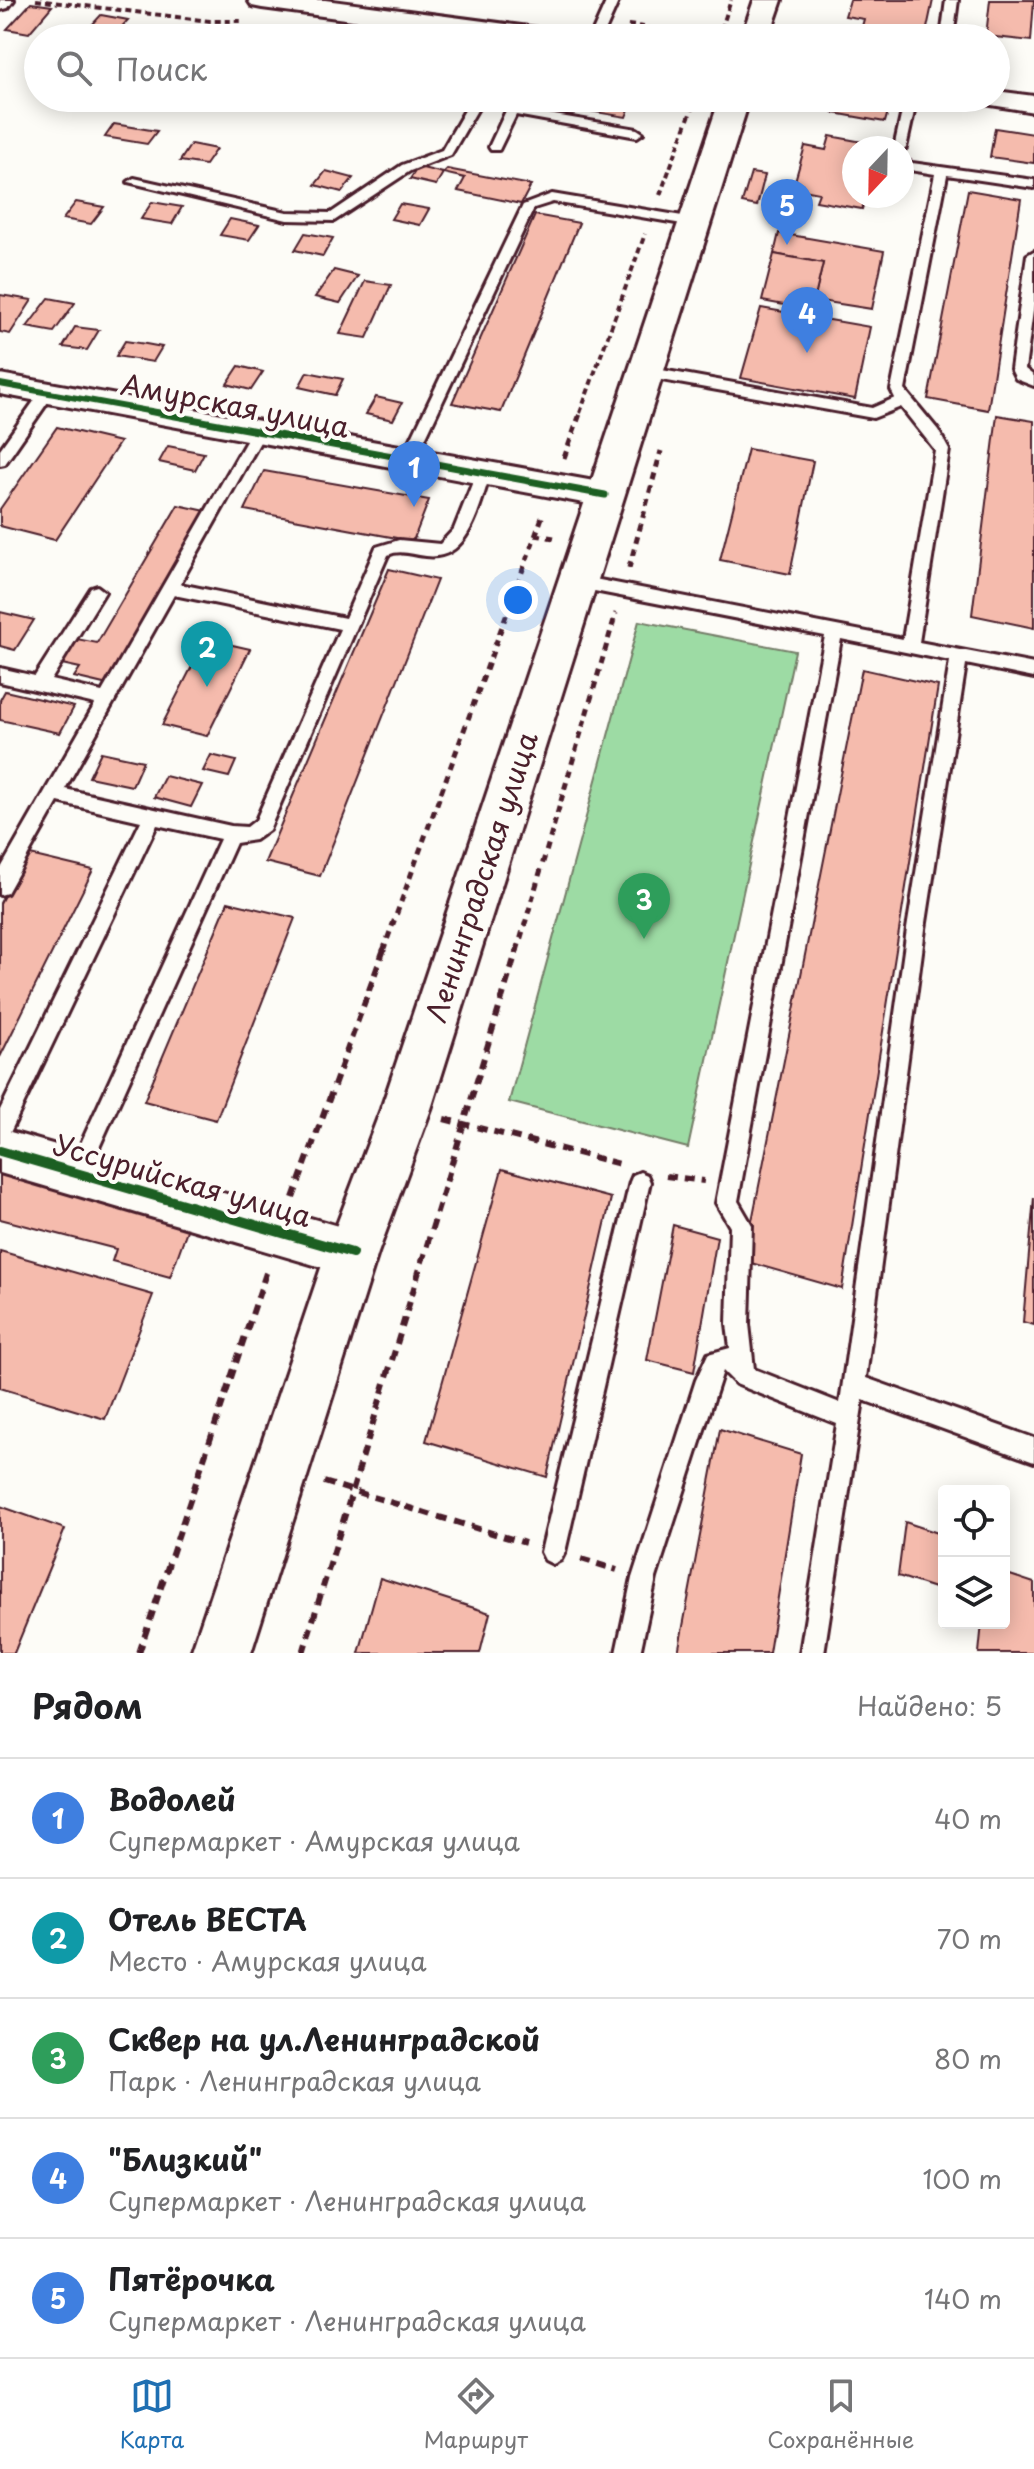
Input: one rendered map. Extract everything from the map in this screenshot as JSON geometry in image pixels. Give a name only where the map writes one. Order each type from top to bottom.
[{"type":"main road","points":[[760,24],[768,0]]},
{"type":"main road","points":[[256,11],[394,24]]},
{"type":"main road","name":"Ленинградская улица","points":[[221,1653],[352,1253],[601,586],[605,495],[730,112]]},
{"type":"street","points":[[1010,101],[1034,104]]},
{"type":"street","name":"Амурская улица","points":[[0,384],[605,495]]},
{"type":"street","name":"Уссурийская улица","points":[[0,1151],[352,1253]]},
{"type":"lane","points":[[602,24],[613,0]]},
{"type":"lane","points":[[949,24],[952,0]]},
{"type":"lane","points":[[134,182],[287,216],[334,217],[406,168],[447,152],[470,112]]},
{"type":"lane","points":[[495,147],[511,112]]},
{"type":"lane","points":[[517,112],[637,133]]},
{"type":"lane","points":[[903,136],[908,112]]},
{"type":"lane","points":[[914,165],[1034,184]]},
{"type":"lane","points":[[910,646],[942,450],[938,440],[902,401],[898,390],[942,171]]},
{"type":"lane","points":[[408,460],[529,205],[552,198],[694,222]]},
{"type":"lane","points":[[1034,255],[1018,369],[1021,376],[1034,381]]},
{"type":"lane","points":[[645,372],[873,413],[902,401]]},
{"type":"lane","points":[[0,460],[47,393]]},
{"type":"lane","points":[[0,887],[258,433]]},
{"type":"lane","points":[[52,793],[231,834],[244,836],[254,833],[263,825],[382,551],[399,545],[435,553],[455,542],[483,473]]},
{"type":"lane","points":[[601,586],[1034,671]]},
{"type":"lane","points":[[170,588],[350,625]]},
{"type":"lane","points":[[39,684],[97,592]]},
{"type":"lane","points":[[744,1376],[738,1324],[741,1225],[727,1203],[834,631]]},
{"type":"lane","points":[[812,1653],[854,1385],[916,929],[959,656]]},
{"type":"lane","points":[[0,675],[105,699]]},
{"type":"lane","points":[[0,1132],[152,816]]},
{"type":"lane","points":[[77,1174],[231,834]]},
{"type":"lane","points":[[553,1552],[638,1177]]},
{"type":"lane","points":[[628,1653],[644,1578],[707,1380],[716,1362],[728,1359],[744,1376],[849,1418]]},
{"type":"lane","points":[[854,1385],[1034,1450]]},
{"type":"path","points":[[36,0],[210,21],[256,11]]},
{"type":"path","points":[[139,1653],[280,1232],[691,112]]},
{"type":"path","points":[[303,1653],[466,1125],[601,586]]},
{"type":"path","points":[[406,1109],[628,1167],[638,1177],[731,1185]]},
{"type":"path","points":[[281,1470],[644,1578]]},
{"type":"green space","points":[[639,621],[795,651],[688,1148],[509,1102]]},
{"type":"building","points":[[850,0],[933,0],[928,24],[863,24],[864,19],[845,16]]},
{"type":"building","points":[[990,0],[1034,0],[1031,41],[1010,39],[1010,24],[987,24]]},
{"type":"building","points":[[31,3],[52,6],[37,24],[24,24],[24,32],[7,29]]},
{"type":"building","points":[[101,15],[128,20],[124,24],[93,24]]},
{"type":"building","points":[[596,112],[628,112],[626,117]]},
{"type":"building","points":[[834,112],[888,112],[885,122]]},
{"type":"building","points":[[114,124],[157,131],[147,144],[105,137]]},
{"type":"building","points":[[995,128],[1034,134],[1034,163],[990,157]]},
{"type":"building","points":[[830,136],[842,138],[842,206],[816,201],[819,193],[793,188],[805,146],[826,150]]},
{"type":"building","points":[[191,144],[216,149],[205,165],[180,161]]},
{"type":"building","points":[[418,167],[443,173],[436,185],[410,179]]},
{"type":"building","points":[[447,169],[531,185],[521,204],[458,191],[465,178],[443,173]]},
{"type":"building","points":[[326,171],[353,178],[342,192],[315,185]]},
{"type":"building","points":[[751,173],[765,175],[757,206],[742,203]]},
{"type":"building","points":[[968,190],[1021,199],[988,410],[928,399]]},
{"type":"building","points":[[76,202],[104,207],[91,224],[63,219]]},
{"type":"building","points":[[152,202],[182,207],[172,224],[141,219]]},
{"type":"building","points":[[400,204],[429,209],[420,225],[391,219]]},
{"type":"building","points":[[535,215],[579,223],[501,412],[452,403]]},
{"type":"building","points":[[230,219],[259,225],[249,240],[220,235]]},
{"type":"building","points":[[305,233],[333,238],[323,256],[295,250]]},
{"type":"building","points":[[779,233],[884,251],[872,309],[814,300],[823,263],[774,254]]},
{"type":"building","points":[[774,254],[823,263],[812,310],[762,301]]},
{"type":"building","points":[[334,270],[358,276],[340,303],[315,297]]},
{"type":"building","points":[[365,281],[391,285],[367,338],[340,334]]},
{"type":"building","points":[[0,295],[32,300],[10,334],[0,332]]},
{"type":"building","points":[[49,298],[75,303],[54,332],[27,327]]},
{"type":"building","points":[[761,308],[870,327],[855,399],[741,378]]},
{"type":"building","points":[[75,327],[99,330],[87,350],[63,347]]},
{"type":"building","points":[[125,341],[162,347],[153,362],[116,356]]},
{"type":"building","points":[[239,366],[263,372],[251,390],[227,384]]},
{"type":"building","points":[[307,372],[343,379],[335,395],[299,387]]},
{"type":"building","points":[[376,397],[402,403],[393,420],[366,414]]},
{"type":"building","points":[[997,415],[1034,421],[1034,628],[972,615]]},
{"type":"building","points":[[57,427],[120,442],[55,540],[0,526],[0,509]]},
{"type":"building","points":[[168,446],[204,453],[195,470],[159,462]]},
{"type":"building","points":[[748,449],[813,461],[790,574],[720,560]]},
{"type":"building","points":[[264,471],[429,500],[413,541],[245,510]]},
{"type":"building","points":[[178,505],[206,511],[108,685],[74,677],[80,668],[62,664],[77,639],[97,643]]},
{"type":"building","points":[[389,569],[437,580],[320,876],[265,862]]},
{"type":"building","points":[[0,612],[34,620],[15,650],[0,646]]},
{"type":"building","points":[[206,639],[250,649],[207,736],[162,725]]},
{"type":"building","points":[[862,669],[938,686],[842,1289],[744,1261]]},
{"type":"building","points":[[5,691],[74,707],[60,733],[0,720],[0,700]]},
{"type":"building","points":[[101,752],[143,761],[132,786],[89,777]]},
{"type":"building","points":[[211,755],[236,761],[229,777],[203,771]]},
{"type":"building","points":[[165,776],[202,785],[191,807],[154,797]]},
{"type":"building","points":[[26,854],[93,870],[0,1057],[0,903]]},
{"type":"building","points":[[228,902],[295,918],[216,1120],[144,1101]]},
{"type":"building","points":[[502,1169],[611,1198],[547,1477],[426,1441]]},
{"type":"building","points":[[0,1170],[191,1219],[170,1277],[112,1261],[116,1249],[0,1219]]},
{"type":"building","points":[[1034,1197],[1034,1325],[1023,1322]]},
{"type":"building","points":[[673,1225],[717,1237],[694,1372],[647,1360]]},
{"type":"building","points":[[0,1251],[153,1295],[105,1419],[0,1388]]},
{"type":"building","points":[[720,1429],[801,1454],[769,1653],[678,1653]]},
{"type":"building","points":[[0,1506],[65,1529],[14,1653],[0,1653]]},
{"type":"building","points":[[905,1522],[938,1533],[938,1589],[898,1576]]},
{"type":"building","points":[[1010,1575],[1034,1583],[1034,1653],[979,1653],[981,1629],[1010,1629]]},
{"type":"building","points":[[380,1578],[490,1613],[480,1653],[359,1653]]},
{"type":"cycle path","points":[[0,384],[605,495]]},
{"type":"cycle path","points":[[0,1151],[352,1253]]},
{"type":"place","name":"Пятёрочка","points":[[787,245]]},
{"type":"place","name":"\"Близкий\"","points":[[807,353]]},
{"type":"place","name":"Водолей","points":[[414,507]]},
{"type":"place","name":"Отель ВЕСТА","points":[[207,687]]},
{"type":"place","name":"Сквер на ул.Ленинградской","points":[[644,939]]}]
